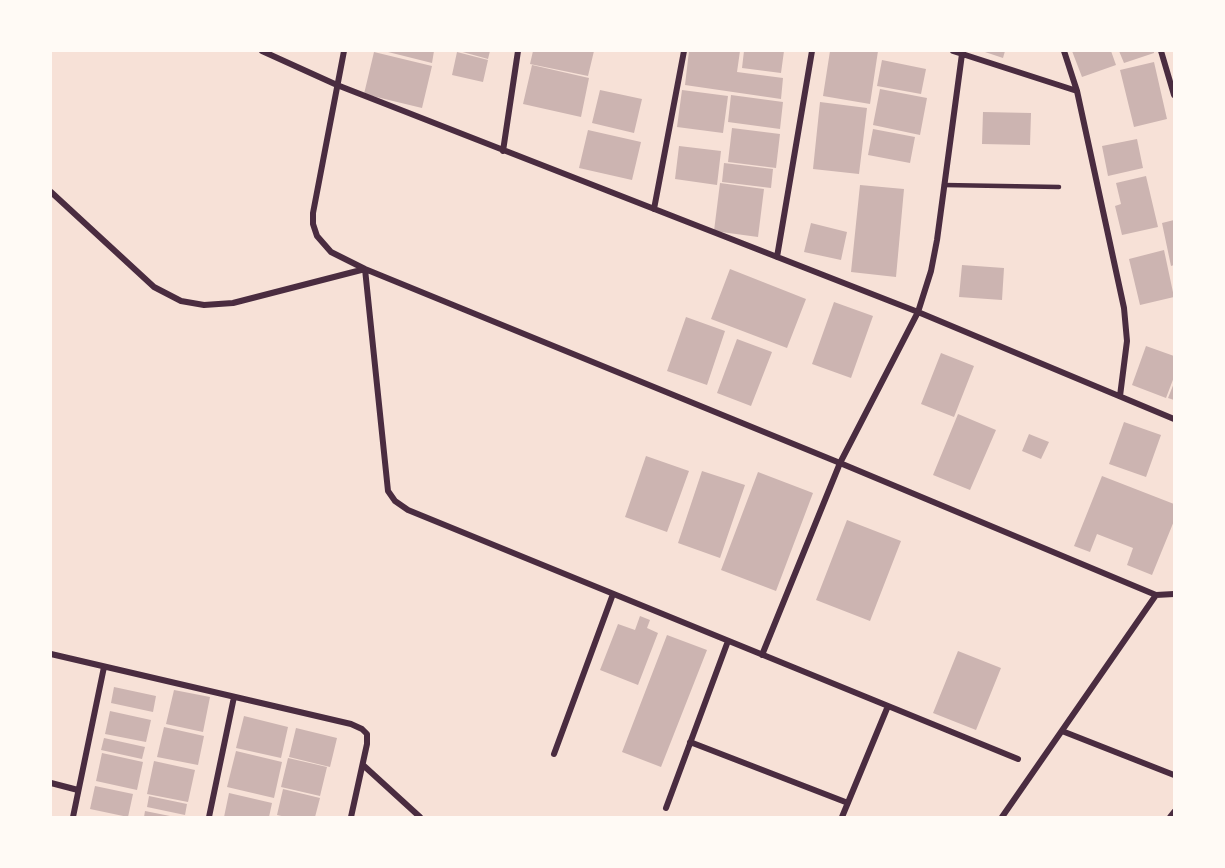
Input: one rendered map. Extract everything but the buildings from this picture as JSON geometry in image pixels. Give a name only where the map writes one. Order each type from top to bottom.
[{"type":"street","points":[[262,51],[337,85],[918,312],[1174,419]]},
{"type":"street","points":[[344,51],[313,213],[313,225],[317,237],[332,252],[364,269],[1156,595],[1174,594]]},
{"type":"street","points":[[503,151],[518,51]]},
{"type":"street","points":[[654,209],[684,51]]},
{"type":"street","points":[[777,257],[812,51]]},
{"type":"street","points":[[953,51],[1077,91]]},
{"type":"street","points":[[1064,51],[1077,91],[1126,324],[1127,341],[1120,396]]},
{"type":"street","points":[[1161,51],[1174,94]]},
{"type":"street","points":[[762,655],[840,463],[918,312],[938,240],[962,54]]},
{"type":"street","points":[[51,192],[154,287],[181,301],[204,305],[233,303],[364,269]]},
{"type":"street","points":[[364,269],[388,491],[395,501],[408,510],[1018,759]]},
{"type":"street","points":[[554,754],[613,594]]},
{"type":"street","points":[[1002,817],[1156,595]]},
{"type":"street","points":[[666,808],[728,641]]},
{"type":"street","points":[[51,654],[351,724],[362,729],[366,734],[367,744],[351,817]]},
{"type":"street","points":[[73,817],[104,667]]},
{"type":"street","points":[[209,817],[234,697]]},
{"type":"street","points":[[842,817],[888,706]]},
{"type":"street","points":[[1062,730],[1174,775]]},
{"type":"street","points":[[690,742],[848,803]]},
{"type":"street","points":[[363,765],[420,817]]},
{"type":"street","points":[[51,783],[78,790]]},
{"type":"street","points":[[1170,817],[1174,812]]},
{"type":"lane","points":[[944,185],[1059,187]]}]
